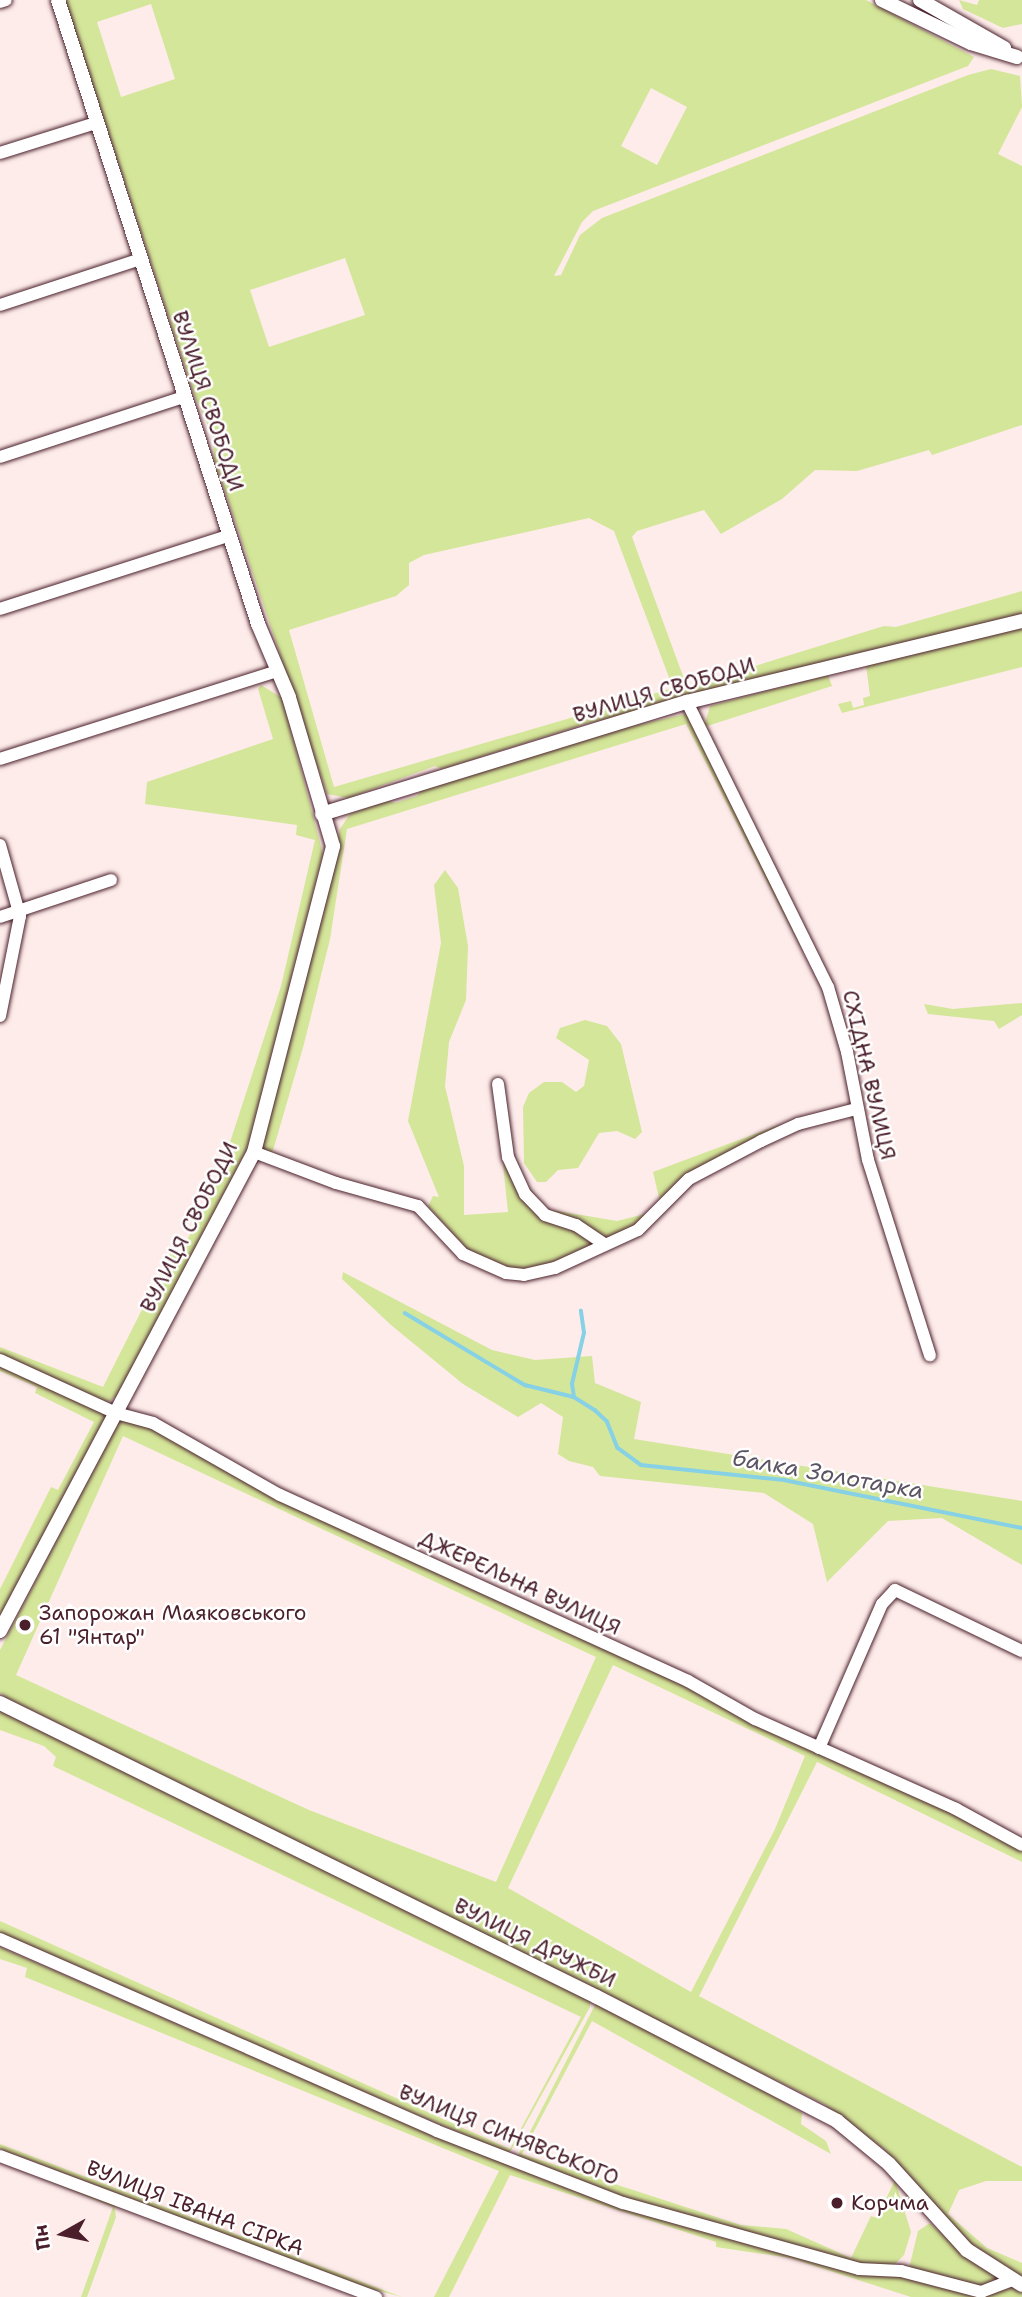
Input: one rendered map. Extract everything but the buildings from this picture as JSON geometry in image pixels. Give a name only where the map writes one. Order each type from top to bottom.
[{"type":"street","points":[[0,2],[6,0]]},
{"type":"street","name":"ВУЛИЦЯ СВОБОДИ","points":[[0,1631],[254,1152],[333,846],[278,671],[184,397],[58,0]]},
{"type":"street","points":[[882,0],[971,43],[1020,56]]},
{"type":"street","points":[[920,0],[1020,56]]},
{"type":"street","points":[[0,153],[96,123]]},
{"type":"street","points":[[0,304],[141,260]]},
{"type":"street","points":[[0,457],[184,397]]},
{"type":"street","points":[[0,608],[230,535]]},
{"type":"street","name":"ВУЛИЦЯ СВОБОДИ","points":[[322,814],[687,702],[1022,621]]},
{"type":"street","points":[[0,759],[278,671]]},
{"type":"street","name":"СХІДНА ВУЛИЦЯ","points":[[687,702],[828,987],[847,1052],[856,1109],[930,1355]]},
{"type":"street","points":[[0,845],[20,910],[0,1016]]},
{"type":"street","points":[[0,917],[111,880]]},
{"type":"street","points":[[498,1084],[508,1157],[525,1194],[545,1215],[576,1225],[604,1244]]},
{"type":"street","points":[[254,1152],[336,1183],[418,1206],[463,1254],[506,1273],[546,1271],[649,1223],[698,1173],[798,1124],[856,1109]]},
{"type":"street","name":"ДЖЕРЕЛЬНА ВУЛИЦЯ","points":[[0,1360],[116,1413],[153,1423],[280,1495],[698,1686],[755,1719],[956,1809],[1022,1845]]},
{"type":"street","points":[[819,1748],[882,1604],[895,1590],[1022,1651]]},
{"type":"street","name":"ВУЛИЦЯ ДРУЖБИ","points":[[0,1703],[597,1997],[837,2121],[889,2164],[967,2250],[1016,2283]]},
{"type":"street","name":"ВУЛИЦЯ СИНЯВСЬКОГО","points":[[0,1939],[438,2131],[624,2203],[859,2269],[901,2271],[981,2292],[1016,2283]]},
{"type":"street","name":"ВУЛИЦЯ ІВАНА СІРКА","points":[[0,2156],[376,2297]]},
{"type":"green space","points":[[65,0],[866,0],[974,57],[968,66],[593,211],[582,222],[554,276],[561,275],[580,235],[602,218],[968,75],[991,69],[1020,76],[1022,107],[998,154],[1022,166],[1022,425],[932,455],[929,450],[857,471],[815,470],[782,499],[721,534],[704,510],[637,531],[632,537],[687,687],[884,626],[896,627],[1022,591],[1022,617],[585,724],[442,769],[435,766],[348,798],[327,794],[214,458],[213,436],[195,397]],"holes":[[[151,4],[175,79],[121,97],[97,22]],[[651,88],[687,107],[657,165],[621,146]],[[345,258],[365,315],[269,347],[250,290]],[[589,518],[614,531],[673,688],[334,787],[289,630],[396,596],[409,585],[409,563],[424,555]]]},
{"type":"green space","points":[[959,0],[977,5],[979,0],[1022,0],[1022,24],[1003,28],[963,9]]},
{"type":"green space","points":[[1022,628],[1022,667],[842,713],[838,704],[851,701],[853,708],[864,705],[863,698],[870,696],[866,665]]},
{"type":"green space","points":[[828,675],[832,686],[704,727],[710,706]]},
{"type":"green space","points":[[261,685],[282,698],[323,854],[247,1149],[120,1393],[107,1403],[0,1356],[0,1347],[103,1387],[172,1250],[180,1254],[218,1179],[281,986],[315,840],[296,835],[297,825],[145,804],[147,782],[273,739],[258,689]]},
{"type":"green space","points":[[690,713],[803,941],[800,946],[686,724],[347,829],[330,939],[304,1044],[274,1147],[271,1154],[260,1149],[340,829],[350,814],[386,800],[395,803],[417,796],[422,789],[602,733]]},
{"type":"green space","points":[[445,870],[458,888],[468,946],[466,1000],[449,1042],[445,1086],[464,1166],[464,1215],[508,1212],[503,1165],[512,1159],[520,1177],[546,1209],[617,1221],[649,1213],[660,1202],[653,1172],[781,1124],[693,1173],[644,1223],[566,1259],[528,1272],[503,1269],[474,1257],[428,1206],[433,1196],[439,1197],[408,1121],[441,943],[434,885]]},
{"type":"green space","points":[[1022,1003],[1022,1015],[999,1029],[994,1021],[928,1014],[924,1004],[953,1009]]},
{"type":"green space","points":[[585,1020],[607,1026],[621,1044],[642,1132],[635,1139],[617,1131],[599,1133],[578,1168],[558,1170],[546,1182],[537,1182],[524,1163],[523,1107],[529,1093],[544,1082],[562,1082],[576,1092],[584,1086],[589,1060],[556,1038],[560,1028]]},
{"type":"green space","points":[[343,1272],[492,1350],[535,1360],[592,1356],[595,1383],[641,1402],[634,1439],[1022,1501],[1022,1565],[942,1518],[888,1521],[827,1582],[813,1524],[764,1493],[600,1476],[593,1467],[569,1461],[558,1454],[563,1417],[541,1403],[518,1417],[463,1384],[391,1325],[342,1279]]},
{"type":"green space","points":[[0,1363],[104,1411],[106,1421],[0,1626],[0,1589],[51,1487],[58,1490],[94,1422],[35,1393],[37,1387],[0,1371]]},
{"type":"green space","points":[[127,1417],[1022,1847],[1022,1862],[817,1762],[699,1996],[1022,2167],[1022,2181],[986,2181],[959,2190],[948,2214],[987,2248],[1022,2263],[1022,2278],[976,2251],[884,2149],[824,2104],[0,1693],[0,1650],[119,1420]],"holes":[[[123,1436],[596,1657],[496,1882],[309,1810],[16,1675]],[[613,1665],[805,1756],[775,1829],[691,1992],[508,1888]]]},
{"type":"green space","points":[[0,1708],[590,2001],[590,2007],[509,2154],[0,1936],[0,1921],[510,2149],[581,2017],[53,1766],[56,1757],[44,1746],[0,1730]]},
{"type":"green space","points":[[0,1947],[251,2056],[623,2207],[981,2296],[1013,2287],[1022,2290],[1022,2297],[911,2297],[790,2258],[716,2247],[716,2242],[510,2175],[449,2297],[434,2297],[499,2171],[25,1977],[27,1968],[0,1959]]},
{"type":"green space","points":[[596,2003],[738,2075],[802,2113],[801,2124],[826,2141],[831,2154],[592,2021],[522,2154],[741,2225],[786,2229],[851,2258],[871,2216],[877,2218],[895,2180],[911,2232],[904,2255],[894,2265],[858,2265],[623,2199],[516,2159]]},
{"type":"green space","points":[[0,2144],[402,2297],[354,2284],[0,2149]]},
{"type":"green space","points":[[0,2161],[114,2204],[116,2217],[87,2297],[81,2297],[113,2207]]},
{"type":"green space","points":[[930,2223],[959,2250],[1000,2280],[981,2288],[909,2268],[918,2231]]},
{"type":"waterway","name":"балка Золотарка","points":[[574,1397],[572,1384],[584,1333],[581,1311]]},
{"type":"waterway","name":"балка Золотарка","points":[[405,1313],[525,1385],[574,1397],[595,1410],[607,1421],[618,1448],[641,1465],[784,1480],[1022,1528]]},
{"type":"place","name":"Запорожан Маяковського 61 \"Янтар\"","points":[[25,1625]]},
{"type":"place","name":"Корчма","points":[[837,2203]]}]
